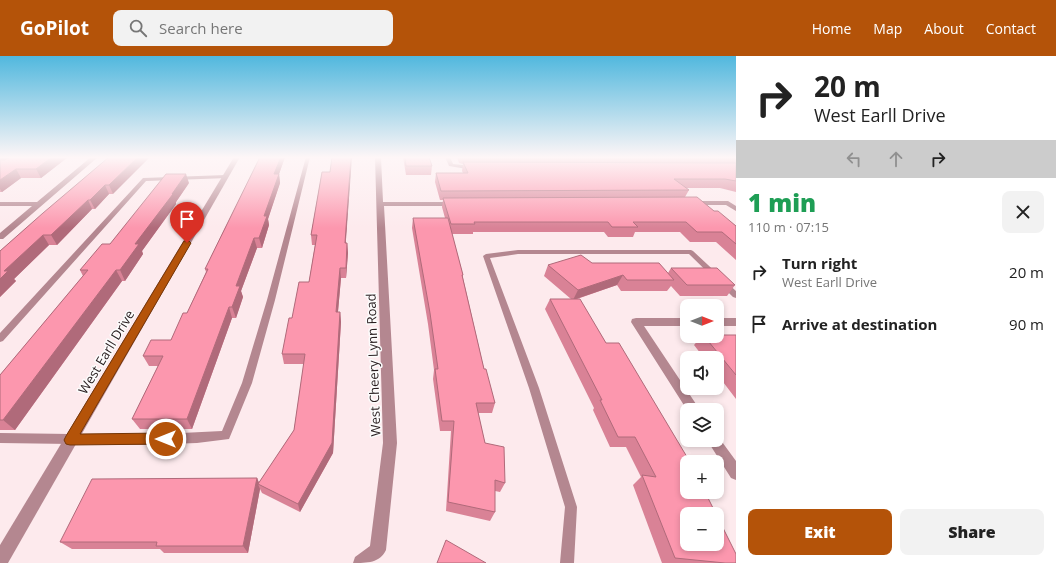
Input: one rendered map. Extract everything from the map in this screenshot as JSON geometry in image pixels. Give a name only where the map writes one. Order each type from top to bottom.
[{"type":"street","points":[[0,237],[67,181]]},
{"type":"street","name":"West Earll Drive","points":[[0,561],[224,181]]},
{"type":"street","name":"West Cheery Lynn Road","points":[[361,563],[378,550],[390,443],[380,181]]},
{"type":"street","points":[[681,203],[728,203],[736,209]]},
{"type":"street","points":[[0,204],[39,204]]},
{"type":"street","points":[[381,204],[467,204]]},
{"type":"street","points":[[680,322],[636,322],[689,403]]},
{"type":"street","points":[[724,322],[736,322]]},
{"type":"street","points":[[719,447],[736,473]]},
{"type":"lane","points":[[0,339],[143,181]]},
{"type":"lane","points":[[0,438],[70,440],[198,439],[225,436],[247,383],[302,181]]},
{"type":"lane","points":[[567,563],[571,507],[534,388],[486,256],[518,252],[691,252],[736,295]]},
{"type":"building","points":[[81,181],[113,181],[109,185],[105,185],[51,235],[43,235],[4,271],[8,271],[0,279],[0,251]]},
{"type":"building","points":[[161,181],[181,181],[135,244],[139,244],[120,270],[116,270],[3,420],[0,420],[0,375],[88,270],[80,270],[102,244],[110,244]]},
{"type":"building","points":[[248,181],[277,181],[264,216],[267,216],[259,238],[254,238],[236,286],[240,286],[232,307],[229,307],[187,419],[132,419],[163,356],[143,356],[151,340],[171,340],[183,313],[187,313],[208,269],[205,269]]},
{"type":"building","points":[[320,181],[349,181],[345,243],[347,243],[346,268],[340,268],[336,312],[340,312],[332,443],[298,504],[258,484],[294,430],[305,354],[282,354],[289,318],[292,318],[299,282],[309,282],[317,235],[311,235]]},
{"type":"building","points":[[438,181],[676,181],[689,190],[441,191]]},
{"type":"building","points":[[697,197],[714,211],[718,211],[736,226],[736,244],[722,232],[697,232],[686,222],[633,222],[638,227],[612,227],[608,222],[474,222],[475,224],[451,224],[443,198]]},
{"type":"building","points":[[413,218],[448,218],[463,275],[484,369],[486,369],[495,403],[476,403],[485,443],[504,447],[505,483],[495,480],[495,512],[448,502],[454,421],[442,421],[435,369],[438,369],[430,313]]},
{"type":"building","points":[[581,255],[592,263],[659,263],[674,280],[627,280],[623,275],[578,290],[548,265]]},
{"type":"building","points":[[671,268],[717,268],[735,285],[687,285]]},
{"type":"building","points":[[550,299],[580,299],[606,343],[619,343],[686,455],[680,455],[680,499],[708,499],[712,507],[680,507],[680,551],[724,551],[724,530],[736,554],[736,563],[675,558],[642,475],[656,477],[635,437],[618,437],[600,400],[602,400]]},
{"type":"building","points":[[724,335],[736,335],[736,375],[724,360],[724,351],[716,351],[710,343],[724,343]]},
{"type":"building","points":[[257,478],[243,546],[156,546],[157,542],[60,542],[92,479]]},
{"type":"building","points":[[446,540],[486,563],[437,563]]},
{"type":"route","points":[[166,439],[70,440],[187,243]]}]
